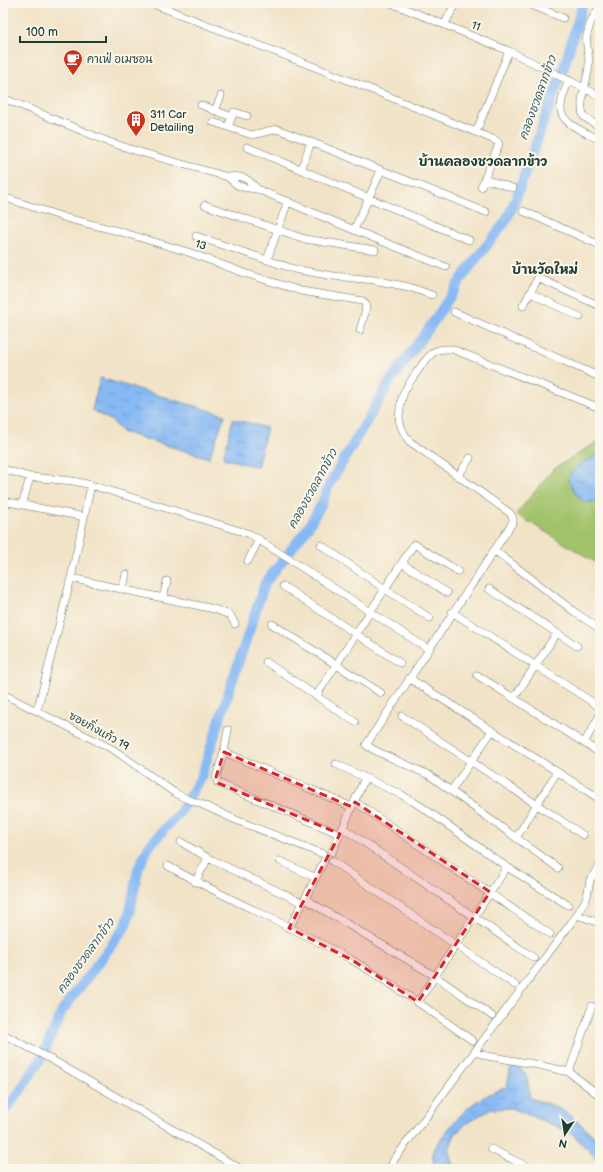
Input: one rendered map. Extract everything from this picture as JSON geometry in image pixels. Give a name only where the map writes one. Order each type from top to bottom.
[{"type":"street","points":[[151,3],[356,83],[498,142],[499,144],[481,187]]},
{"type":"street","name":"11","points":[[390,3],[509,51],[600,96]]},
{"type":"street","points":[[444,25],[456,3]]},
{"type":"street","points":[[527,3],[563,18]]},
{"type":"street","points":[[600,7],[587,35],[586,48],[589,62],[581,108],[584,118],[600,127]]},
{"type":"street","points":[[476,132],[509,51]]},
{"type":"street","points":[[566,78],[560,107],[561,115],[568,123],[600,140]]},
{"type":"street","points":[[215,111],[221,96]]},
{"type":"street","points":[[3,98],[110,142],[228,177],[235,185],[257,189],[288,201],[354,230],[446,267]]},
{"type":"street","points":[[201,105],[232,117]]},
{"type":"street","points":[[228,127],[234,112],[247,116]]},
{"type":"street","points":[[213,122],[252,135],[277,129],[486,212]]},
{"type":"street","points":[[301,170],[311,142]]},
{"type":"street","points":[[247,147],[368,199],[469,240]]},
{"type":"street","points":[[354,230],[381,171]]},
{"type":"street","points":[[484,179],[513,188]]},
{"type":"street","points":[[3,206],[5,198]]},
{"type":"street","name":"13","points":[[5,198],[66,218],[118,231],[180,250],[301,291],[363,301],[366,305],[360,330]]},
{"type":"street","points":[[267,260],[288,201]]},
{"type":"street","points":[[206,205],[305,239],[375,250]]},
{"type":"street","points":[[523,211],[600,245]]},
{"type":"street","points":[[196,236],[307,272],[374,280],[409,287],[432,295]]},
{"type":"street","points":[[523,306],[537,279],[540,278],[600,306]]},
{"type":"street","points":[[530,293],[580,317]]},
{"type":"street","points":[[454,312],[600,377]]},
{"type":"street","points":[[558,868],[429,775],[366,745],[494,550],[513,518],[510,512],[409,441],[401,425],[399,417],[400,404],[404,392],[426,360],[434,352],[452,349],[600,408]]},
{"type":"street","points":[[458,476],[470,458]]},
{"type":"street","points":[[3,470],[30,477],[91,484],[242,531],[259,539],[428,649]]},
{"type":"street","points":[[22,505],[30,477]]},
{"type":"street","points":[[37,711],[70,578],[91,484]]},
{"type":"street","points":[[3,501],[80,516]]},
{"type":"street","points":[[248,561],[259,539]]},
{"type":"street","points":[[321,544],[385,589],[430,618]]},
{"type":"street","points":[[316,696],[414,544],[458,571]]},
{"type":"street","points":[[494,550],[576,613],[600,629]]},
{"type":"street","points":[[402,563],[447,593]]},
{"type":"street","points":[[123,590],[126,574]]},
{"type":"street","points":[[70,578],[214,609],[226,613],[235,624]]},
{"type":"street","points":[[163,598],[167,582]]},
{"type":"street","points":[[283,586],[400,663]]},
{"type":"street","points":[[489,589],[577,646]]},
{"type":"street","points":[[452,612],[600,706]]},
{"type":"street","points":[[272,624],[381,693]]},
{"type":"street","points":[[514,698],[557,633]]},
{"type":"street","points":[[266,662],[354,722]]},
{"type":"street","points":[[477,675],[600,753]]},
{"type":"street","points":[[409,678],[600,799]]},
{"type":"street","name":"ซอยกิ่งแก้ว 19","points":[[3,694],[114,750],[175,793],[324,857]]},
{"type":"street","points":[[584,743],[600,714]]},
{"type":"street","points":[[402,716],[583,835]]},
{"type":"street","points":[[228,730],[224,752],[216,777],[218,783],[342,831],[534,958]]},
{"type":"street","points":[[451,791],[492,731]]},
{"type":"street","points":[[224,752],[353,804],[490,892],[550,934]]},
{"type":"street","points":[[336,764],[402,795],[422,807],[507,868],[568,905]]},
{"type":"street","points":[[516,838],[557,772]]},
{"type":"street","points":[[332,861],[334,857],[332,852],[365,778]]},
{"type":"street","points":[[181,842],[208,858],[304,901],[435,976],[492,1016]]},
{"type":"street","points":[[289,928],[316,878],[324,857],[328,850],[332,852]]},
{"type":"street","points":[[324,857],[328,862],[332,861],[515,985]]},
{"type":"street","points":[[195,882],[208,858]]},
{"type":"street","points":[[280,861],[316,878]]},
{"type":"street","points":[[391,1169],[393,1161],[577,914],[587,896],[590,880],[600,865]]},
{"type":"street","points":[[168,866],[195,882],[352,960],[418,1002],[473,1041]]},
{"type":"street","points":[[418,1002],[473,917],[507,868]]},
{"type":"street","points":[[577,914],[600,923]]},
{"type":"street","points":[[569,1072],[592,1006]]},
{"type":"street","points":[[3,1034],[54,1061],[240,1169]]},
{"type":"street","points":[[475,1052],[487,1056],[569,1072],[600,1096]]},
{"type":"street","points":[[491,1149],[532,1169]]},
{"type":"highlighted area","points":[[224,752],[352,807],[355,802],[490,892],[418,1002],[352,960],[289,928],[340,834],[218,783],[216,777]]},
{"type":"green space","points":[[600,440],[600,565],[516,514],[554,469]]},
{"type":"water","points":[[100,378],[225,415],[209,458],[122,432],[112,421],[92,410]]},
{"type":"water","points":[[233,419],[267,428],[257,467],[223,458]]},
{"type":"water","points":[[600,453],[600,500],[586,503],[578,497],[568,480],[577,466]]},
{"type":"water","points":[[511,1065],[517,1067],[525,1073],[530,1098],[552,1105],[572,1116],[600,1142],[600,1162],[570,1132],[511,1108],[490,1109],[467,1123],[455,1134],[450,1147],[450,1157],[454,1169],[436,1169],[433,1154],[438,1143],[459,1117],[472,1104],[507,1087]]},
{"type":"waterway","name":"คลองชวดลากข้าว","points":[[3,1112],[16,1097],[43,1055],[62,1011],[125,927],[130,912],[138,869],[150,845],[180,812],[201,777],[265,583],[307,529],[322,503],[329,485],[391,380],[432,324],[466,272],[506,221],[516,198],[565,64],[583,3]]},
{"type":"place","name":"คาเฟ่ อเมซอน","points":[[73,76]]},
{"type":"place","name":"311 Car Detailing","points":[[136,137]]},
{"type":"district","name":"บ้านคลองชวดลากข้าว","points":[[483,162]]},
{"type":"district","name":"บ้านวัดใหม่","points":[[545,270]]}]
